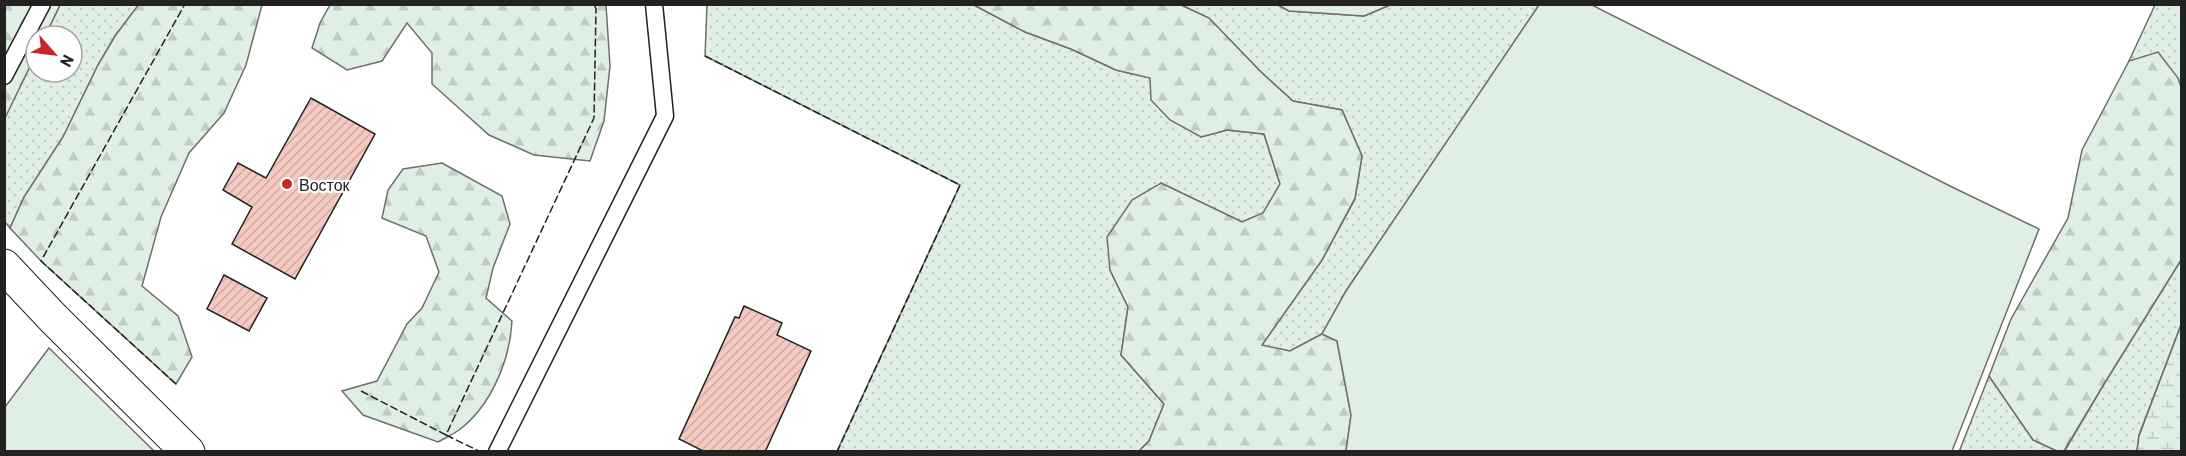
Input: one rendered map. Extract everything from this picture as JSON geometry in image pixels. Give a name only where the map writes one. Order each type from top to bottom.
[{"type":"street","points":[[4,266],[188,452]]},
{"type":"lane","points":[[4,76],[42,4]]},
{"type":"lane","points":[[497,452],[665,116],[654,4]]},
{"type":"green space","points":[[139,4],[262,5],[246,65],[224,113],[189,153],[161,217],[142,286],[178,316],[192,357],[176,384],[41,261],[10,228],[24,197],[63,137],[98,65],[115,36]]},
{"type":"green space","points":[[5,5],[60,5],[51,24],[24,24],[24,79],[5,118]]},
{"type":"green space","points":[[60,5],[139,5],[115,36],[98,65],[63,137],[24,197],[10,228],[5,222],[4,118],[24,78],[24,84],[84,84],[84,24],[51,24]]},
{"type":"green space","points":[[330,5],[606,5],[610,66],[604,121],[590,161],[534,155],[489,135],[432,84],[432,53],[407,23],[382,61],[347,70],[312,48],[320,23]]},
{"type":"green space","points":[[707,5],[974,5],[1025,32],[1071,49],[1116,70],[1151,78],[1201,137],[1227,130],[1264,134],[1280,184],[1264,213],[1242,222],[1161,183],[1110,270],[1128,307],[1121,355],[1164,404],[1149,441],[1139,451],[837,451],[960,185],[705,56]]},
{"type":"green space","points":[[974,5],[1181,5],[1209,18],[1261,72],[1293,101],[1342,110],[1362,156],[1355,198],[1322,260],[1262,345],[1290,351],[1322,334],[1337,341],[1351,415],[1346,451],[1139,451],[1149,441],[1164,404],[1121,355],[1128,307],[1110,270],[1107,237],[1132,200],[1161,183],[1242,222],[1263,213],[1280,184],[1264,134],[1227,130],[1201,137],[1170,120],[1151,100],[1150,78],[1116,70],[1071,49],[1025,32]]},
{"type":"green space","points":[[1181,5],[1278,5],[1289,11],[1364,16],[1390,5],[1539,5],[1346,291],[1322,334],[1290,351],[1261,346],[1322,260],[1355,199],[1362,156],[1342,110],[1293,101],[1261,72],[1209,18]]},
{"type":"green space","points":[[1278,5],[1390,5],[1364,16],[1289,11]]},
{"type":"green space","points":[[1539,5],[1592,5],[2039,229],[1952,451],[1346,451],[1351,415],[1337,341],[1322,334],[1346,291]]},
{"type":"green space","points":[[2155,5],[2181,5],[2181,87],[2178,78],[2129,61]]},
{"type":"green space","points":[[2158,52],[2178,78],[2181,87],[2181,260],[2064,451],[2057,451],[2033,440],[1989,376],[2011,319],[2068,218],[2082,150],[2129,61]]},
{"type":"green space","points":[[442,163],[502,196],[510,224],[493,268],[486,298],[512,321],[503,366],[489,395],[470,420],[456,432],[438,442],[363,415],[342,391],[377,381],[407,324],[422,308],[439,272],[426,236],[382,218],[388,190],[403,169]]},
{"type":"green space","points":[[2181,260],[2181,325],[2139,435],[2137,451],[2064,452],[2104,384]]},
{"type":"green space","points":[[2181,325],[2181,451],[2137,451],[2139,436]]},
{"type":"green space","points":[[49,348],[154,451],[5,451],[5,407]]},
{"type":"green space","points":[[1989,376],[2033,440],[2057,451],[1959,452]]},
{"type":"building","name":"Восток","points":[[311,98],[375,134],[295,279],[232,244],[252,207],[223,190],[238,163],[266,178]]},
{"type":"building","points":[[224,275],[267,298],[249,331],[207,309]]},
{"type":"building","points":[[744,306],[782,323],[777,335],[811,351],[765,452],[705,452],[679,439],[735,317],[739,318]]},
{"type":"fence","points":[[176,384],[41,261],[185,4]]},
{"type":"fence","points":[[361,391],[446,435],[594,118],[596,9],[594,4]]},
{"type":"fence","points":[[705,56],[960,185],[837,452]]},
{"type":"fence","points":[[446,435],[481,452]]},
{"type":"place","name":"Восток","points":[[287,184]]}]
